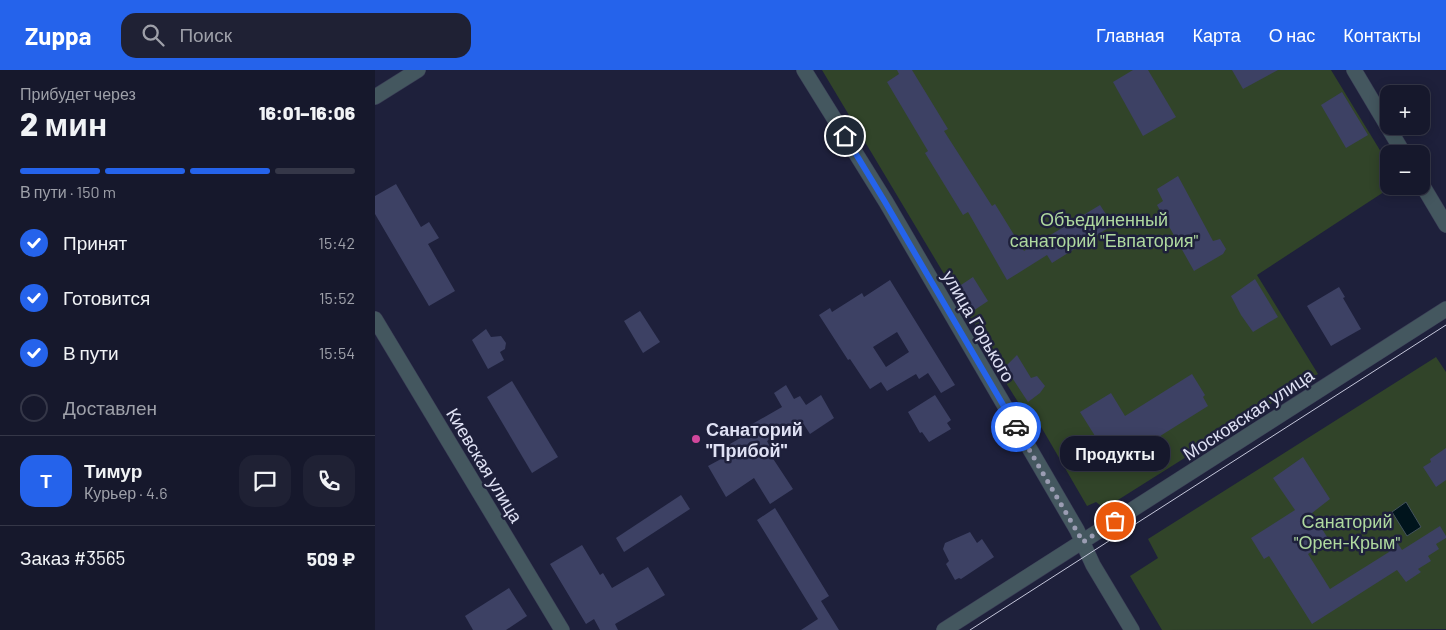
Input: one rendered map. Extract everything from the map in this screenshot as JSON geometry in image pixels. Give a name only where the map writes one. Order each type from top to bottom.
[{"type":"street","points":[[375,97],[418,70]]},
{"type":"street","name":"улица Горького","points":[[804,70],[891,211],[1132,630]]},
{"type":"street","points":[[1353,70],[1398,145]]},
{"type":"street","points":[[1428,195],[1446,225]]},
{"type":"street","name":"Московская улица","points":[[944,630],[1446,309]]},
{"type":"street","name":"Киевская улица","points":[[375,319],[562,630]]},
{"type":"green space","name":"Объединенный санаторий \"Евпатория\"","points":[[822,70],[1331,70],[1380,150],[1380,195],[1257,275],[1318,374],[1102,510],[1096,502],[1087,506],[1029,406],[1023,410],[1001,375],[1004,368],[968,314]]},
{"type":"green space","name":"Санаторий \"Орен-Крым\"","points":[[1436,357],[1446,372],[1446,629],[1162,630],[1130,576],[1158,558],[1148,539]]},
{"type":"water","points":[[1406,502],[1421,527],[1407,536],[1392,512]]},
{"type":"building","points":[[897,70],[912,70],[948,129],[944,131],[992,206],[995,204],[1024,251],[1100,205],[1113,225],[1052,263],[1047,255],[1007,280],[968,212],[963,215],[925,153],[928,151],[887,82],[899,74]]},
{"type":"building","points":[[1133,70],[1148,70],[1176,117],[1143,136],[1113,82]]},
{"type":"building","points":[[1232,70],[1278,70],[1243,89]]},
{"type":"building","points":[[1342,92],[1368,135],[1346,148],[1321,105]]},
{"type":"building","points":[[1178,176],[1213,241],[1220,239],[1226,249],[1223,254],[1194,271],[1157,205],[1163,201],[1157,189]]},
{"type":"building","points":[[396,184],[421,227],[429,222],[439,238],[428,244],[455,291],[429,306],[375,214],[375,196]]},
{"type":"building","points":[[973,277],[988,301],[973,311],[958,287]]},
{"type":"building","points":[[1255,279],[1278,317],[1253,332],[1231,296]]},
{"type":"building","points":[[890,280],[955,385],[941,393],[928,373],[919,379],[916,374],[887,391],[881,382],[870,389],[850,359],[848,360],[819,315],[830,308],[832,312],[862,293],[864,297]],"holes":[[[897,332],[909,352],[886,367],[873,347]]]},
{"type":"building","points":[[1339,287],[1345,297],[1343,298],[1361,329],[1331,346],[1307,306]]},
{"type":"building","points":[[640,311],[660,342],[643,353],[624,321]]},
{"type":"building","points":[[486,329],[491,337],[501,336],[506,343],[505,349],[500,352],[504,360],[488,369],[472,340]]},
{"type":"building","points":[[1017,355],[1031,378],[1037,376],[1045,386],[1040,393],[1028,402],[1005,367]]},
{"type":"building","points":[[1192,374],[1205,395],[1203,397],[1208,406],[1141,448],[1138,442],[1115,456],[1110,449],[1105,452],[1080,412],[1111,393],[1125,416]]},
{"type":"building","points":[[512,381],[558,457],[532,473],[487,397]]},
{"type":"building","points":[[786,385],[794,399],[800,396],[806,405],[821,395],[834,418],[810,434],[801,420],[767,441],[771,449],[768,451],[793,489],[770,504],[754,478],[726,497],[708,466],[734,452],[730,444],[742,437],[740,431],[782,407],[774,393]]},
{"type":"building","points":[[935,395],[951,420],[947,423],[951,429],[929,442],[922,432],[920,433],[908,412]]},
{"type":"building","points":[[1446,448],[1446,480],[1436,487],[1423,467],[1431,462],[1430,459]]},
{"type":"building","points":[[1303,457],[1330,499],[1312,513],[1329,540],[1308,554],[1330,589],[1389,552],[1385,546],[1395,539],[1402,550],[1440,526],[1446,536],[1446,538],[1436,544],[1439,549],[1428,556],[1431,561],[1418,569],[1421,572],[1406,582],[1397,570],[1312,624],[1269,556],[1264,559],[1251,538],[1295,510],[1273,478]]},
{"type":"building","points":[[681,495],[690,509],[624,552],[616,538]]},
{"type":"building","points":[[775,508],[829,596],[821,601],[839,630],[801,630],[818,619],[757,520]]},
{"type":"building","points":[[970,532],[977,543],[982,539],[994,557],[961,579],[955,580],[946,564],[949,561],[943,549],[945,543]]},
{"type":"building","points":[[582,545],[600,575],[603,573],[612,588],[648,567],[665,595],[615,624],[618,630],[600,630],[594,619],[586,624],[550,564]]},
{"type":"building","points":[[509,588],[527,616],[506,630],[473,630],[465,616]]},
{"type":"tram line","points":[[970,630],[1446,325]]},
{"type":"way so far","points":[[1016,427],[1083,542],[1115,521]]},
{"type":"place","name":"Санаторий \"Прибой\"","points":[[696,439]]},
{"type":"place","name":"Продукты","points":[[1115,521]]},
{"type":"route","points":[[845,136],[1016,427]]}]
